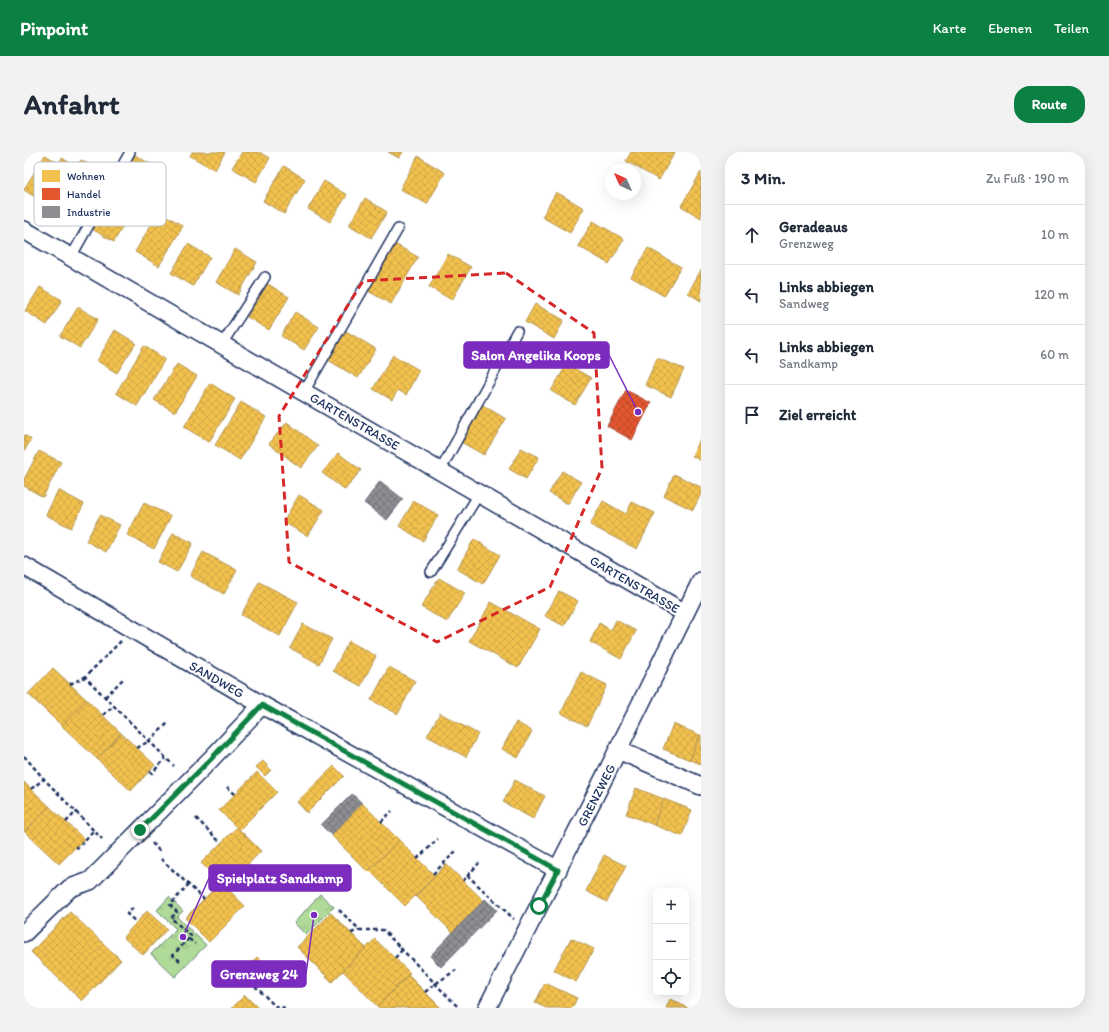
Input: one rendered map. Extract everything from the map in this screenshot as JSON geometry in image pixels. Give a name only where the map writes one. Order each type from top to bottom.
[{"type":"street","name":"GARTENSTRASSE","points":[[24,230],[685,613]]},
{"type":"street","name":"SANDWEG","points":[[24,566],[262,705],[558,870]]},
{"type":"street","name":"GRENZWEG","points":[[487,1008],[558,870],[701,581]]},
{"type":"street","points":[[24,933],[70,888],[90,881],[211,759],[262,705]]},
{"type":"street","points":[[618,750],[701,786]]},
{"type":"lane","points":[[124,162],[130,152]]},
{"type":"lane","points":[[71,257],[88,226]]},
{"type":"lane","points":[[304,392],[398,229]]},
{"type":"lane","points":[[222,344],[265,277]]},
{"type":"lane","points":[[440,471],[517,331]]},
{"type":"lane","points":[[431,572],[480,494]]},
{"type":"path","points":[[70,684],[85,677],[124,637]]},
{"type":"path","points":[[85,677],[174,766]]},
{"type":"path","points":[[105,697],[124,678]]},
{"type":"path","points":[[103,715],[114,706]]},
{"type":"path","points":[[137,748],[149,741],[168,723]]},
{"type":"path","points":[[24,756],[102,839]]},
{"type":"path","points":[[150,771],[152,773],[166,758]]},
{"type":"path","points":[[32,789],[44,779]]},
{"type":"path","points":[[227,786],[235,794]]},
{"type":"path","points":[[381,822],[392,811]]},
{"type":"path","points":[[66,822],[76,812]]},
{"type":"path","points":[[196,818],[221,843]]},
{"type":"path","points":[[76,846],[78,848],[93,830]]},
{"type":"path","points":[[417,859],[438,839]]},
{"type":"path","points":[[433,874],[457,850]]},
{"type":"path","points":[[161,859],[204,899]]},
{"type":"path","points":[[463,880],[479,863]]},
{"type":"path","points":[[467,875],[518,922]]},
{"type":"path","points":[[180,962],[173,955],[191,936],[171,918],[177,912],[170,905],[188,885]]},
{"type":"path","points":[[133,908],[127,914],[136,922]]},
{"type":"path","points":[[339,910],[360,930]]},
{"type":"path","points":[[351,933],[360,930],[383,930],[458,1008]]},
{"type":"path","points":[[189,939],[195,944]]},
{"type":"path","points":[[395,958],[402,950]]},
{"type":"path","points":[[425,992],[456,970]]},
{"type":"path","points":[[250,981],[275,1006],[285,1008]]},
{"type":"path","points":[[271,1008],[275,1006]]},
{"type":"highlighted area","points":[[506,273],[594,333],[602,468],[550,587],[437,642],[289,562],[279,416],[363,281]]},
{"type":"green space","points":[[320,894],[334,907],[306,935],[294,923]]},
{"type":"green space","points":[[169,897],[183,911],[177,917],[206,945],[175,977],[151,954],[176,929],[157,910]]},
{"type":"building: Wohnen","points":[[192,152],[225,152],[215,170],[190,156]]},
{"type":"building: Wohnen","points":[[242,152],[259,152],[270,158],[256,182],[232,168]]},
{"type":"building: Wohnen","points":[[388,152],[403,152],[399,158]]},
{"type":"building: Wohnen","points":[[631,152],[675,152],[659,180],[641,170],[641,164],[631,164],[626,161]]},
{"type":"building: Wohnen","points":[[45,155],[57,162],[41,162]]},
{"type":"building: Wohnen","points":[[135,155],[147,162],[131,162]]},
{"type":"building: Wohnen","points":[[418,156],[445,173],[427,204],[400,189]]},
{"type":"building: Wohnen","points":[[62,158],[69,162],[60,162]]},
{"type":"building: Wohnen","points":[[284,166],[305,179],[284,214],[263,201]]},
{"type":"building: Wohnen","points":[[701,172],[701,218],[681,206]]},
{"type":"building: Wohnen","points":[[34,173],[34,196],[24,189]]},
{"type":"building: Wohnen","points":[[324,181],[347,195],[330,222],[308,209]]},
{"type":"building: Wohnen","points":[[556,192],[584,208],[570,233],[542,217]]},
{"type":"building: Wohnen","points":[[365,198],[387,212],[371,238],[349,225]]},
{"type":"building: Wohnen","points":[[166,215],[183,226],[159,266],[135,252],[150,226],[166,226]]},
{"type":"building: Wohnen","points":[[593,221],[624,239],[609,264],[578,246]]},
{"type":"building: Wohnen","points":[[94,226],[123,226],[114,242],[92,229]]},
{"type":"building: Wohnen","points":[[393,243],[418,257],[391,304],[366,290]]},
{"type":"building: Wohnen","points":[[188,244],[210,257],[193,286],[171,273]]},
{"type":"building: Wohnen","points":[[648,248],[681,267],[664,296],[631,277]]},
{"type":"building: Wohnen","points":[[235,249],[257,262],[238,295],[216,282]]},
{"type":"building: Wohnen","points":[[448,254],[471,267],[452,300],[429,287]]},
{"type":"building: Wohnen","points":[[701,270],[701,301],[688,293]]},
{"type":"building: Wohnen","points":[[268,284],[289,297],[269,330],[247,317]]},
{"type":"building: Wohnen","points":[[40,287],[62,300],[47,325],[25,311]]},
{"type":"building: Wohnen","points":[[535,304],[564,320],[554,339],[525,322]]},
{"type":"building: Wohnen","points":[[78,307],[98,319],[80,348],[60,336]]},
{"type":"building: Wohnen","points":[[295,312],[319,327],[304,350],[281,336]]},
{"type":"building: Wohnen","points":[[115,330],[136,343],[117,373],[97,361]]},
{"type":"building: Wohnen","points":[[346,331],[376,349],[358,378],[328,360]]},
{"type":"building: Wohnen","points":[[144,346],[165,359],[137,406],[116,393]]},
{"type":"building: Wohnen","points":[[393,355],[419,370],[406,395],[398,390],[392,400],[373,389]]},
{"type":"building: Wohnen","points":[[657,358],[684,369],[671,397],[645,385]]},
{"type":"building: Wohnen","points":[[177,364],[197,376],[175,412],[154,400]]},
{"type":"building: Wohnen","points":[[567,364],[591,378],[575,405],[551,391]]},
{"type":"building: Wohnen","points":[[210,383],[235,399],[209,442],[184,427]]},
{"type":"building: Wohnen","points":[[241,402],[266,417],[240,460],[215,445]]},
{"type":"building: Wohnen","points":[[481,404],[506,419],[484,455],[459,441]]},
{"type":"building: Wohnen","points":[[287,422],[318,446],[301,468],[269,444]]},
{"type":"building: Wohnen","points":[[24,435],[31,439],[24,452]]},
{"type":"building: Wohnen","points":[[701,437],[701,461],[692,456]]},
{"type":"building: Wohnen","points":[[521,448],[539,457],[526,479],[509,469]]},
{"type":"building: Wohnen","points":[[39,451],[61,462],[43,497],[24,486],[24,479]]},
{"type":"building: Wohnen","points":[[338,453],[361,470],[345,490],[322,473]]},
{"type":"building: Wohnen","points":[[562,471],[581,482],[568,504],[549,493]]},
{"type":"building: Wohnen","points":[[674,474],[701,487],[701,494],[693,510],[664,496]]},
{"type":"building: Wohnen","points":[[58,490],[84,504],[71,528],[46,515]]},
{"type":"building: Wohnen","points":[[299,495],[324,510],[308,536],[283,522]]},
{"type":"building: Wohnen","points":[[414,501],[438,515],[423,541],[399,526]]},
{"type":"building: Wohnen","points":[[603,501],[626,514],[632,502],[655,513],[637,549],[590,525]]},
{"type":"building: Wohnen","points":[[144,503],[171,516],[154,549],[127,535]]},
{"type":"building: Wohnen","points":[[100,515],[120,525],[106,552],[86,541]]},
{"type":"building: Wohnen","points":[[173,533],[193,543],[177,572],[158,562]]},
{"type":"building: Wohnen","points":[[474,539],[500,555],[483,584],[457,569]]},
{"type":"building: Wohnen","points":[[203,552],[237,570],[224,594],[190,576]]},
{"type":"building: Wohnen","points":[[439,578],[465,593],[447,622],[421,607]]},
{"type":"building: Wohnen","points":[[259,582],[298,602],[280,636],[241,615]]},
{"type":"building: Wohnen","points":[[559,591],[578,601],[564,626],[545,616]]},
{"type":"building: Wohnen","points":[[491,602],[540,629],[518,668],[469,641]]},
{"type":"building: Wohnen","points":[[616,620],[636,631],[621,659],[590,642],[599,623],[611,630]]},
{"type":"building: Wohnen","points":[[303,624],[332,639],[319,664],[290,648]]},
{"type":"building: Wohnen","points":[[349,641],[376,656],[361,686],[333,671]]},
{"type":"building: Wohnen","points":[[389,667],[415,681],[398,714],[371,700]]},
{"type":"building: Wohnen","points":[[53,668],[87,700],[62,726],[28,694]]},
{"type":"building: Wohnen","points":[[581,672],[607,685],[587,726],[561,713]]},
{"type":"building: Wohnen","points":[[87,700],[121,733],[97,759],[62,726]]},
{"type":"building: Wohnen","points":[[440,713],[478,734],[466,757],[427,736]]},
{"type":"building: Wohnen","points":[[516,722],[532,731],[518,758],[502,749]]},
{"type":"building: Wohnen","points":[[673,724],[700,735],[690,760],[663,749]]},
{"type":"building: Wohnen","points":[[121,733],[155,765],[131,791],[97,759]]},
{"type":"building: Wohnen","points":[[701,735],[701,764],[690,760]]},
{"type":"building: Wohnen","points":[[263,761],[271,770],[265,776],[256,767]]},
{"type":"building: Wohnen","points":[[334,766],[344,776],[307,813],[297,802]]},
{"type":"building: Wohnen","points":[[257,772],[277,792],[239,830],[219,810]]},
{"type":"building: Wohnen","points":[[515,780],[545,796],[533,819],[503,802]]},
{"type":"building: Wohnen","points":[[24,782],[49,806],[25,832],[24,831]]},
{"type":"building: Wohnen","points":[[636,788],[664,799],[654,825],[626,814]]},
{"type":"building: Wohnen","points":[[664,799],[692,810],[682,836],[654,825]]},
{"type":"building: Wohnen","points":[[362,803],[399,840],[368,872],[331,835]]},
{"type":"building: Wohnen","points":[[49,806],[84,839],[59,864],[25,832]]},
{"type":"building: Wohnen","points":[[237,827],[261,851],[226,887],[201,863]]},
{"type":"building: Wohnen","points":[[399,840],[435,876],[405,906],[369,870]]},
{"type":"building: Wohnen","points":[[604,855],[626,866],[607,902],[586,891]]},
{"type":"building: Wohnen","points":[[446,864],[484,901],[453,933],[416,896]]},
{"type":"building: Wohnen","points":[[221,882],[245,906],[209,942],[185,918]]},
{"type":"building: Wohnen","points":[[147,911],[167,929],[143,955],[123,937]]},
{"type":"building: Wohnen","points":[[70,912],[121,960],[82,1001],[31,952]]},
{"type":"building: Wohnen","points":[[331,913],[366,948],[332,982],[297,947]]},
{"type":"building: Wohnen","points":[[571,938],[594,949],[576,982],[554,970]]},
{"type":"building: Wohnen","points":[[375,939],[410,973],[377,1006],[343,971]]},
{"type":"building: Wohnen","points":[[257,957],[271,970],[259,983],[245,971]]},
{"type":"building: Wohnen","points":[[408,975],[441,1008],[379,1008],[377,1006]]},
{"type":"building: Wohnen","points":[[545,983],[577,998],[572,1008],[546,1008],[535,1003]]},
{"type":"building: Wohnen","points":[[245,995],[258,1008],[232,1008]]},
{"type":"building: Wohnen","points":[[670,999],[688,1008],[666,1008]]},
{"type":"building: Handel","points":[[626,390],[651,403],[632,440],[607,426]]},
{"type":"building: Industrie","points":[[380,481],[403,499],[387,520],[364,503]]},
{"type":"building: Industrie","points":[[352,794],[362,803],[331,835],[321,825]]},
{"type":"building: Industrie","points":[[485,899],[497,910],[441,967],[430,956]]},
{"type":"place","name":"Salon Angelika Koops","points":[[638,412]]},
{"type":"place","name":"Grenzweg 24","points":[[314,915]]},
{"type":"place","name":"Spielplatz Sandkamp","points":[[183,937]]},
{"type":"route","points":[[140,830],[211,759],[262,705],[558,870],[539,906]]}]
